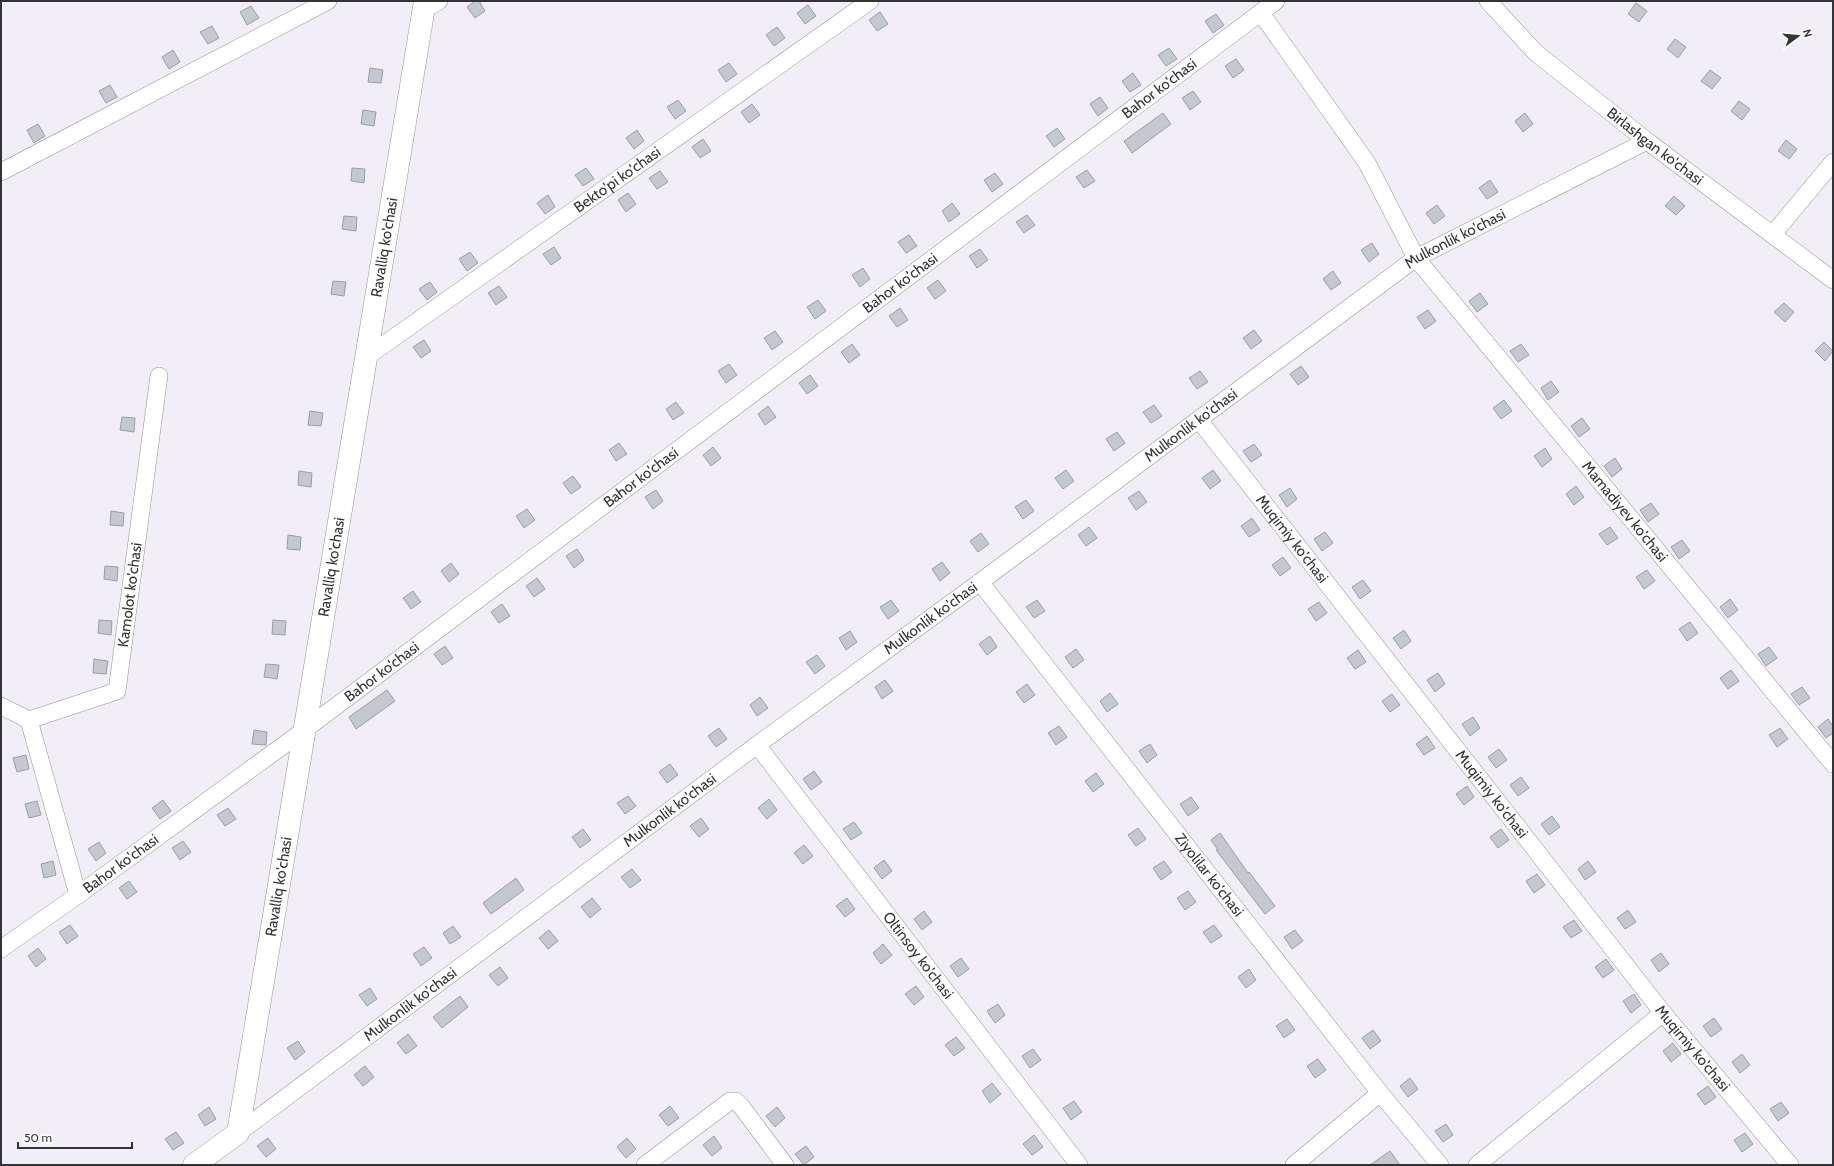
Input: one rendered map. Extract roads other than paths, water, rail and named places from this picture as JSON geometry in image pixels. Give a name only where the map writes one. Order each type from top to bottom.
[{"type":"street","points":[[1,172],[328,1]]},
{"type":"street","name":"Bekto'pi ko'chasi","points":[[365,358],[870,1]]},
{"type":"street","name":"Bahor ko'chasi","points":[[1,949],[78,895],[303,731],[1276,1]]},
{"type":"street","name":"Birlashgan ko'chasi","points":[[1488,1],[1536,53],[1647,141],[1833,280]]},
{"type":"street","name":"Ravalliq ko'chasi","points":[[238,1133],[365,358],[429,4]]},
{"type":"street","name":"Mamadiyev ko'chasi","points":[[1261,13],[1367,163],[1416,258],[1833,764]]},
{"type":"street","name":"Mulkonlik ko'chasi","points":[[238,1133],[757,745],[980,582],[1416,258],[1647,141]]},
{"type":"street","points":[[1772,234],[1833,162]]},
{"type":"street","name":"Kamolot ko'chasi","points":[[29,720],[117,691],[159,376]]},
{"type":"street","name":"Muqimiy ko'chasi","points":[[1198,420],[1663,1013],[1790,1165]]},
{"type":"street","name":"Ziyolilar ko'chasi","points":[[980,582],[1380,1093],[1440,1165]]},
{"type":"street","points":[[1,706],[29,720],[78,895]]},
{"type":"street","name":"Oltinsoy ko'chasi","points":[[757,745],[1079,1165]]},
{"type":"street","points":[[1477,1165],[1663,1013]]},
{"type":"street","points":[[1294,1165],[1380,1093]]},
{"type":"street","points":[[645,1165],[730,1101],[736,1101],[741,1106],[785,1165]]},
{"type":"street","points":[[194,1165],[238,1133]]}]
